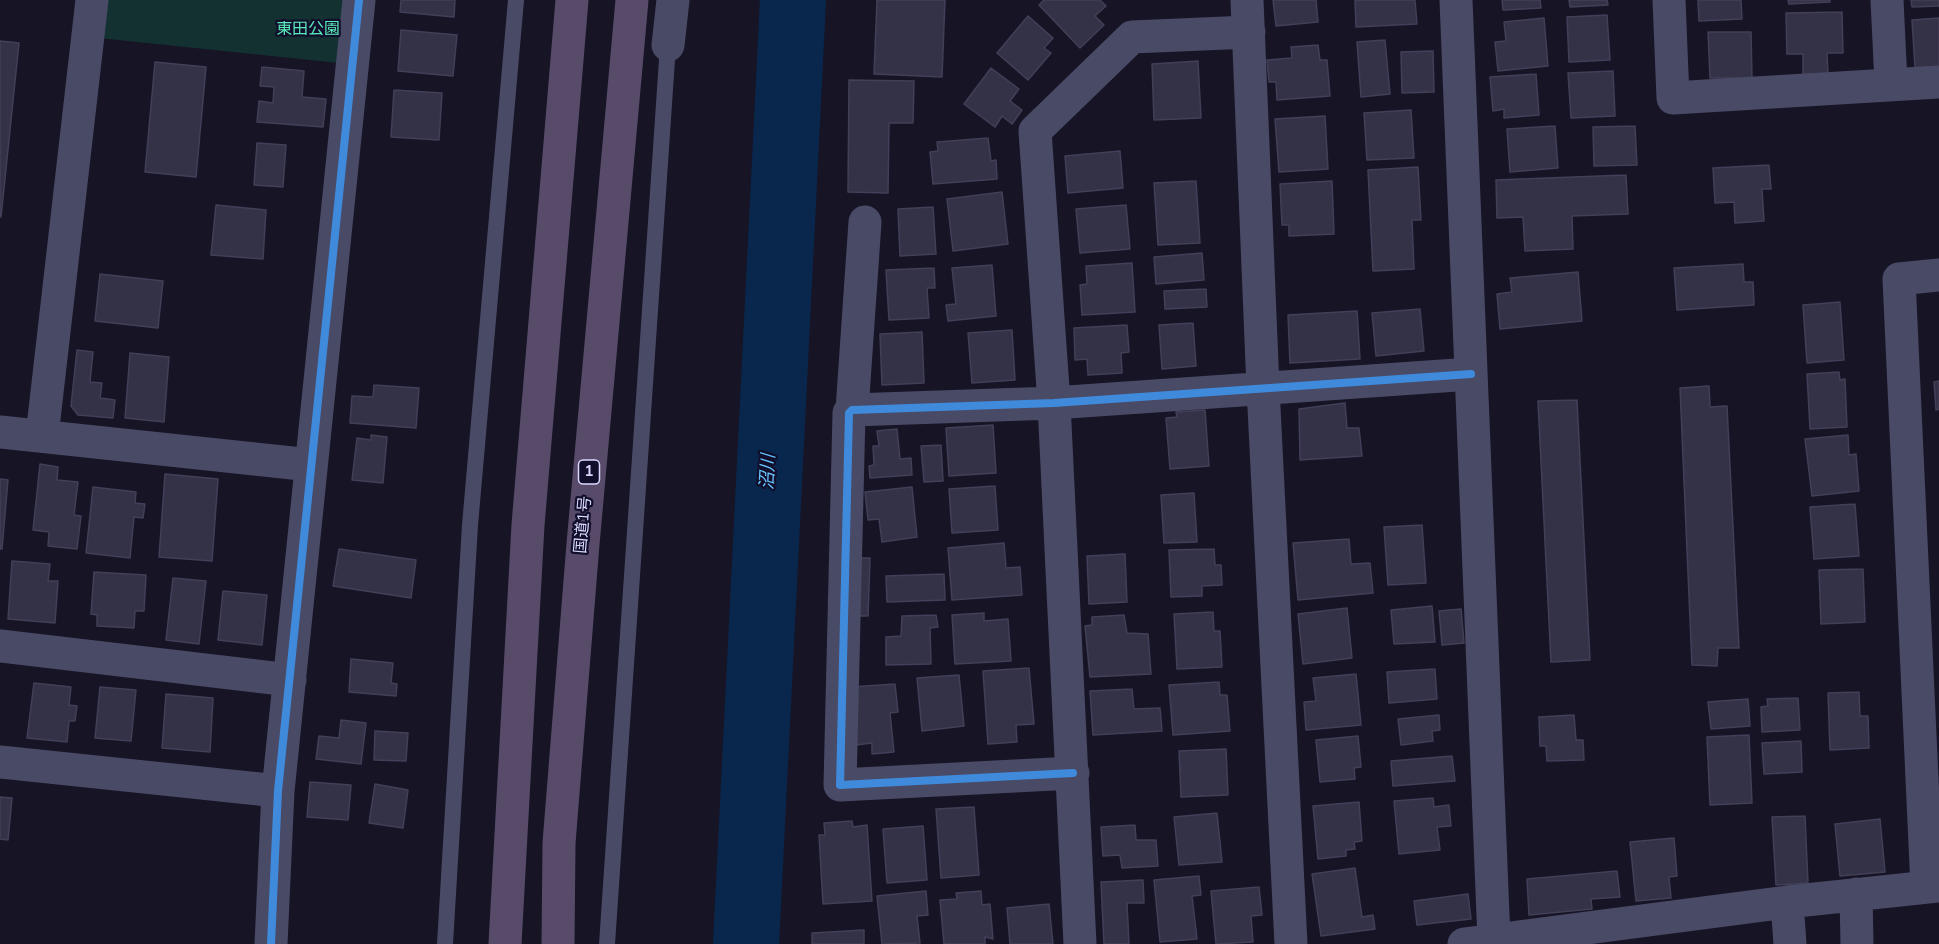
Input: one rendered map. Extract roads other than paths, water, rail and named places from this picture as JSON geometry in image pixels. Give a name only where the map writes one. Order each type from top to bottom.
[{"type":"highway","points":[[505,944],[528,525],[572,0]]},
{"type":"highway","name":"国道1号","points":[[558,944],[559,843],[632,0]]},
{"type":"street","points":[[42,436],[92,0]]},
{"type":"street","points":[[271,944],[278,791],[359,0]]},
{"type":"street","points":[[668,45],[673,0]]},
{"type":"street","points":[[1247,0],[1263,388],[1291,944]]},
{"type":"street","points":[[1456,0],[1471,374],[1484,942],[1687,929],[1787,902],[1933,887],[1899,279],[1939,275]]},
{"type":"street","points":[[1670,0],[1673,98],[1891,83],[1939,82]]},
{"type":"street","points":[[1887,0],[1891,83]]},
{"type":"street","points":[[1080,944],[1054,403],[1035,131],[1132,37],[1249,32]]},
{"type":"street","points":[[865,222],[852,410],[849,413],[840,785],[1073,773]]},
{"type":"street","points":[[852,410],[1054,403],[1471,374]]},
{"type":"street","points":[[0,432],[311,465]]},
{"type":"street","points":[[0,646],[290,680]]},
{"type":"street","points":[[0,762],[278,791]]},
{"type":"street","points":[[1856,894],[1857,944]]},
{"type":"street","points":[[1787,902],[1790,944]]},
{"type":"lane","points":[[445,944],[470,525],[516,0]]},
{"type":"lane","points":[[607,944],[668,45]]},
{"type":"waterway","name":"沼川","points":[[746,944],[793,0]]},
{"type":"park label","name":"東田公園","points":[[308,30]]}]
